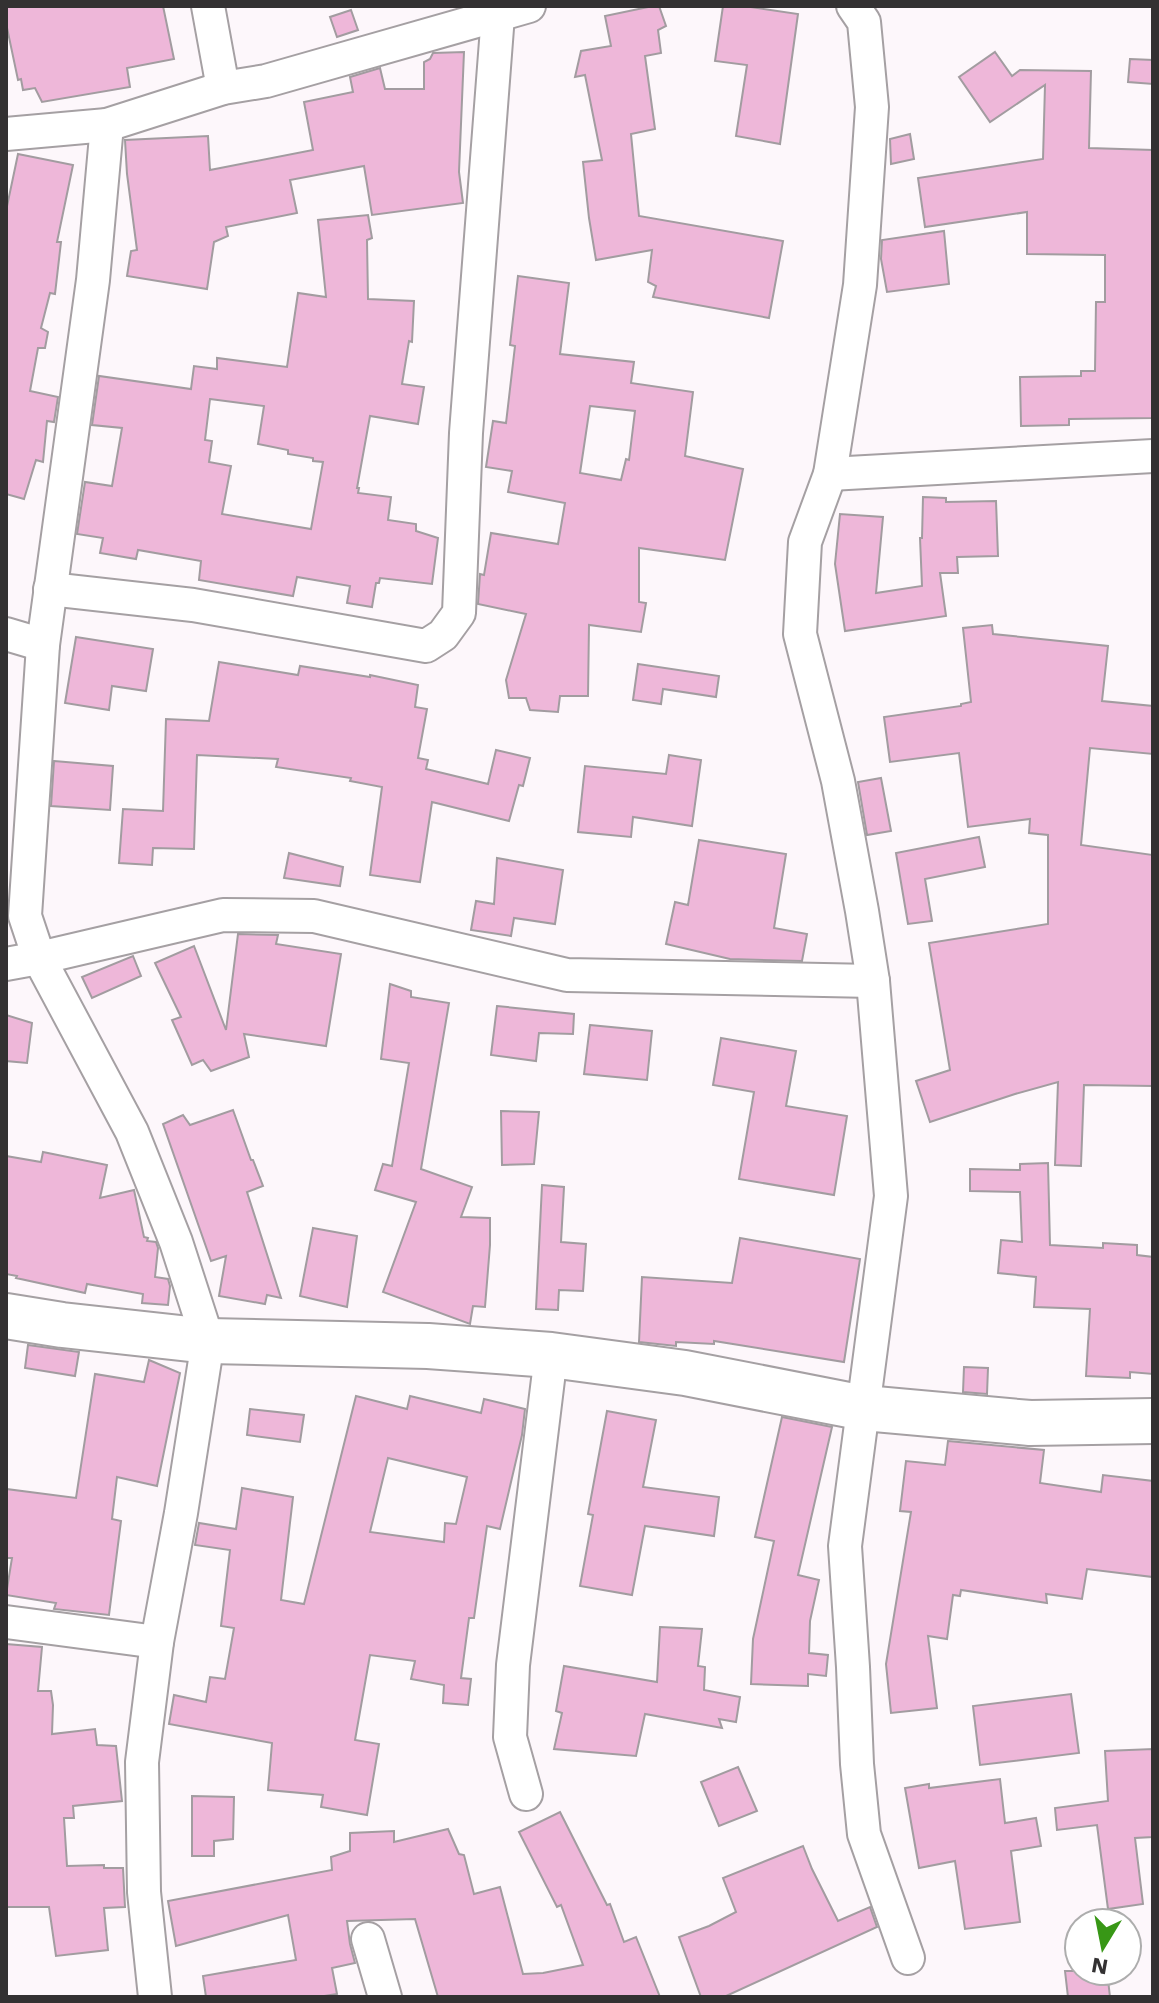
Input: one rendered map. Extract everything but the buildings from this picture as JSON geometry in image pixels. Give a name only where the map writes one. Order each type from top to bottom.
[{"type":"street","points":[[208,6],[223,88]]},
{"type":"street","points":[[6,134],[107,125],[223,88],[266,81],[529,6]]},
{"type":"street","points":[[853,6],[864,22],[872,107],[860,285],[830,474],[805,542],[800,634],[838,781],[862,911],[873,981],[891,1196],[845,1546],[864,1834],[908,1958]]},
{"type":"street","points":[[50,589],[193,605],[426,646],[443,635],[459,613],[466,433],[498,15]]},
{"type":"street","points":[[107,125],[93,280],[43,645],[25,916],[39,958],[132,1132],[176,1242],[208,1341],[157,1642],[142,1762],[144,1892],[155,1997]]},
{"type":"street","points":[[830,474],[1153,456]]},
{"type":"street","points":[[6,634],[43,645]]},
{"type":"street","points":[[6,964],[223,915],[314,916],[567,975],[873,981]]},
{"type":"street","points":[[6,1316],[208,1341],[428,1346],[551,1355],[685,1373],[864,1408],[1030,1423],[1153,1421]]},
{"type":"street","points":[[526,1794],[510,1737],[513,1665],[551,1355]]},
{"type":"street","points":[[6,1622],[157,1642]]},
{"type":"street","points":[[368,1939],[385,1997]]}]
